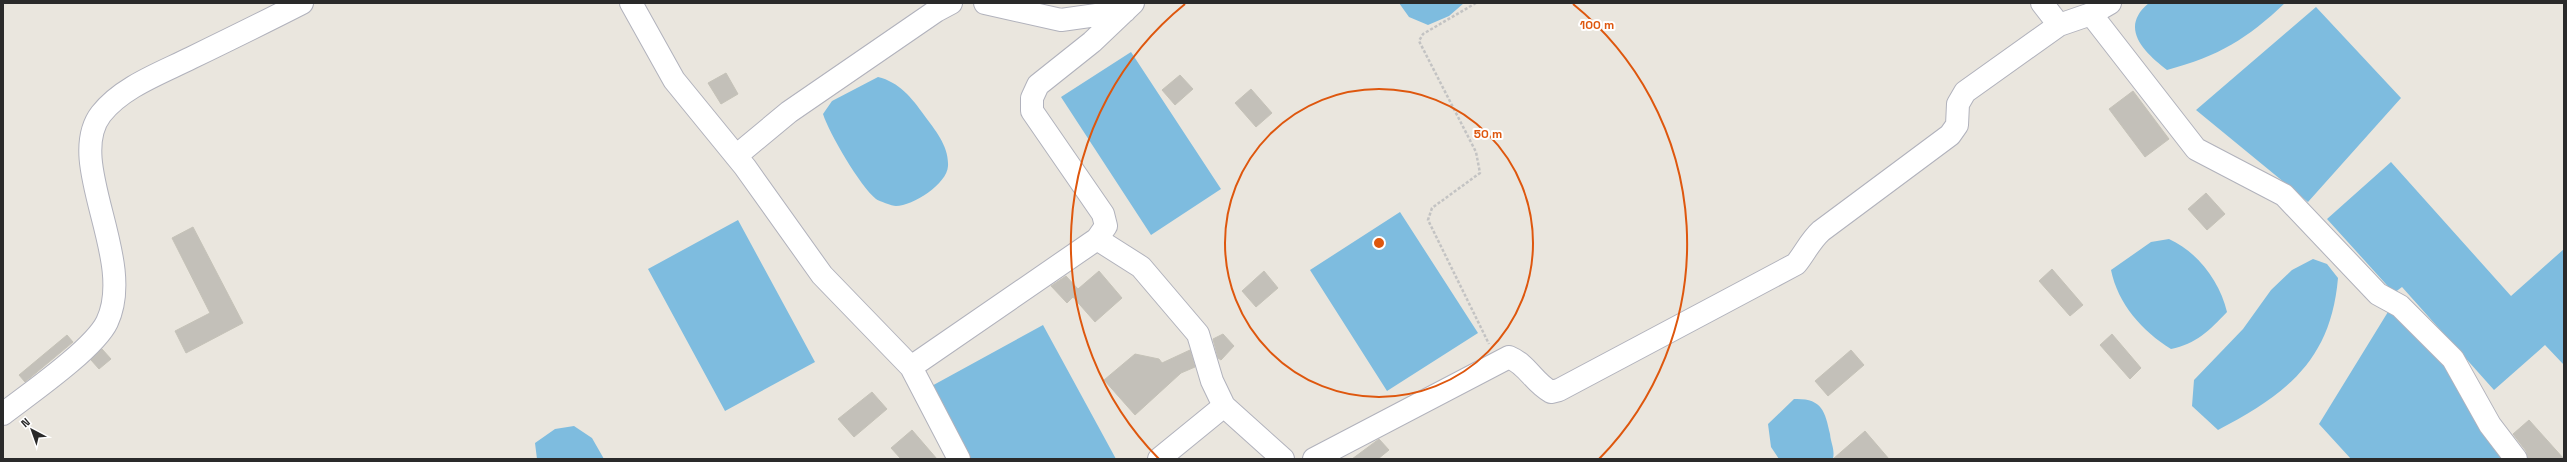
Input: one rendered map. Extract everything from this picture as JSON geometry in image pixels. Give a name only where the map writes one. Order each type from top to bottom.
[{"type":"street","points":[[3,414],[54,375],[96,338],[107,323],[113,306],[115,290],[111,246],[89,154],[94,131],[101,114],[129,91],[156,75],[302,3]]},
{"type":"street","points":[[631,3],[674,80],[736,156],[822,275],[911,367],[960,459]]},
{"type":"street","points":[[736,156],[789,112],[936,11],[951,3]]},
{"type":"street","points":[[985,3],[1061,20],[1129,7]]},
{"type":"street","points":[[2042,3],[2059,24]]},
{"type":"street","points":[[1314,459],[1508,357],[1521,362],[1540,386],[1550,392],[1559,390],[1796,264],[1804,255],[1811,241],[1821,231],[1950,135],[1957,125],[1958,104],[1965,92],[2059,24],[2091,14],[2110,3]]},
{"type":"street","points":[[911,367],[1097,239],[1106,226],[1103,214],[1032,111],[1032,98],[1038,85],[1092,42],[1129,7]]},
{"type":"street","points":[[2091,14],[2196,149],[2284,195],[2378,294],[2400,306],[2453,359],[2490,425],[2516,459]]},
{"type":"street","points":[[1097,239],[1141,267],[1198,334],[1212,381],[1224,406],[1283,459]]},
{"type":"street","points":[[1159,459],[1224,406]]},
{"type":"path","points":[[1476,3],[1423,34],[1419,41],[1476,152],[1480,172],[1432,208],[1428,220],[1498,361]]},
{"type":"water","points":[[1399,3],[1464,3],[1449,16],[1428,25],[1409,17]]},
{"type":"water","points":[[2149,3],[2285,3],[2258,27],[2231,45],[2202,59],[2167,70],[2143,48],[2135,31],[2136,22],[2140,12]]},
{"type":"water","points":[[2316,7],[2401,98],[2308,202],[2196,110]]},
{"type":"water","points":[[1131,52],[1221,189],[1151,235],[1061,97]]},
{"type":"water","points":[[878,77],[886,79],[899,87],[915,103],[933,126],[944,145],[948,159],[946,173],[936,187],[920,198],[903,205],[896,206],[886,203],[876,199],[869,192],[846,159],[826,123],[823,114],[832,101]]},
{"type":"water","points":[[2391,162],[2511,296],[2564,249],[2564,365],[2545,345],[2494,390],[2402,287],[2394,293],[2327,219]]},
{"type":"water","points":[[1400,212],[1478,333],[1387,391],[1310,270]]},
{"type":"water","points":[[738,220],[815,362],[725,411],[648,269]]},
{"type":"water","points":[[2169,239],[2189,252],[2206,269],[2219,290],[2227,312],[2202,336],[2188,344],[2171,349],[2150,334],[2133,316],[2119,294],[2111,270],[2151,242]]},
{"type":"water","points":[[2313,259],[2327,264],[2338,278],[2334,307],[2326,331],[2315,353],[2301,371],[2284,388],[2265,403],[2218,430],[2192,406],[2194,380],[2243,329],[2271,290],[2292,270]]},
{"type":"water","points":[[2391,307],[2445,360],[2506,459],[2351,459],[2319,424]]},
{"type":"water","points":[[1043,325],[1116,459],[966,459],[928,388]]},
{"type":"water","points":[[1794,399],[1811,401],[1821,408],[1828,426],[1833,449],[1833,459],[1779,459],[1771,447],[1768,424]]},
{"type":"water","points":[[574,426],[592,438],[604,459],[537,459],[535,443],[555,429]]},
{"type":"building","points":[[726,73],[738,94],[721,104],[708,83]]},
{"type":"building","points":[[1180,75],[1193,89],[1175,105],[1162,90]]},
{"type":"building","points":[[1251,89],[1272,113],[1256,127],[1235,103]]},
{"type":"building","points":[[2133,91],[2169,139],[2145,157],[2109,109]]},
{"type":"building","points":[[2206,193],[2225,214],[2207,230],[2188,209]]},
{"type":"building","points":[[193,227],[243,323],[186,353],[175,331],[210,313],[172,238]]},
{"type":"building","points":[[2052,269],[2083,305],[2070,316],[2039,281]]},
{"type":"building","points":[[1099,271],[1122,298],[1095,322],[1073,297],[1067,303],[1051,286],[1066,276],[1078,289]]},
{"type":"building","points":[[1264,271],[1278,288],[1256,307],[1242,291]]},
{"type":"building","points":[[1223,334],[1234,346],[1221,360],[1218,358],[1213,339]]},
{"type":"building","points":[[2112,334],[2141,368],[2130,379],[2100,345]]},
{"type":"building","points":[[67,335],[73,342],[25,382],[19,375]]},
{"type":"building","points":[[102,349],[111,359],[99,369],[91,360]]},
{"type":"building","points":[[1190,350],[1195,367],[1181,373],[1135,415],[1104,380],[1135,354],[1159,359],[1162,363]]},
{"type":"building","points":[[1851,350],[1864,365],[1828,396],[1815,381]]},
{"type":"building","points":[[872,392],[887,409],[854,437],[838,419]]},
{"type":"building","points":[[2529,420],[2564,459],[2528,459],[2526,451],[2513,434]]},
{"type":"building","points":[[912,430],[937,459],[901,459],[891,448]]},
{"type":"building","points":[[1865,431],[1889,459],[1833,459]]},
{"type":"building","points":[[1379,439],[1389,450],[1378,459],[1352,459]]}]
